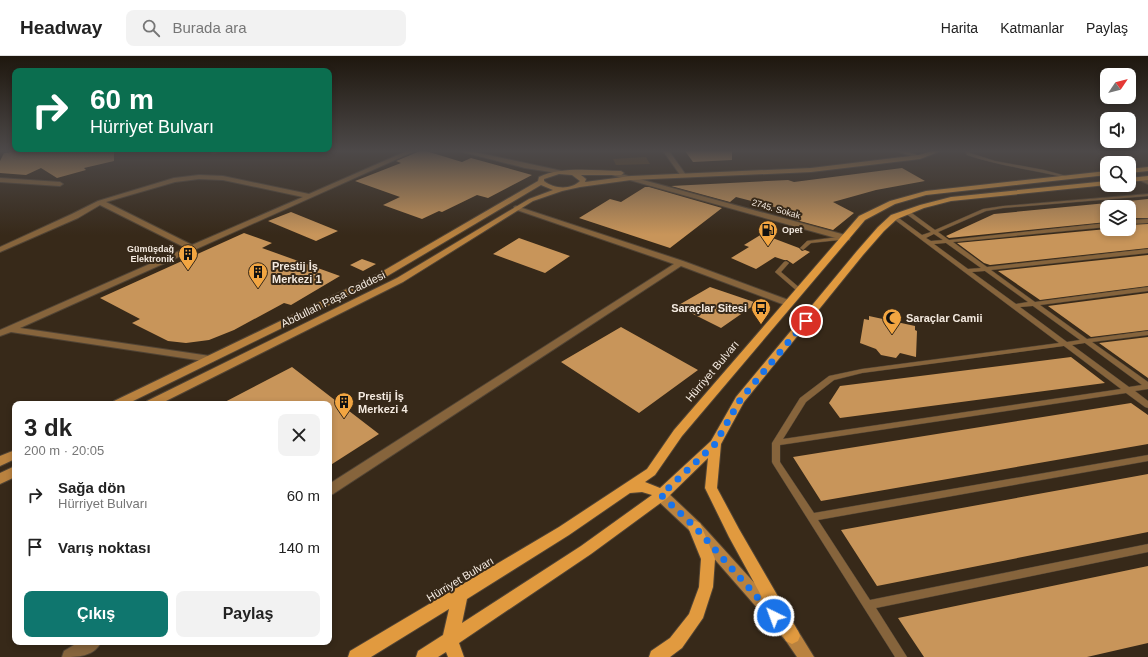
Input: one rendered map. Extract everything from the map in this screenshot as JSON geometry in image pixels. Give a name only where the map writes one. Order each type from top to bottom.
[{"type":"main road","points":[[542,179],[548,187],[562,189]]},
{"type":"main road","name":"Abdullah Paşa Caddesi","points":[[124,401],[382,276],[542,179]]},
{"type":"main road","points":[[579,185],[582,183],[583,179]]},
{"type":"main road","name":"Abdullah Paşa Caddesi","points":[[157,401],[400,280],[531,200],[562,189],[579,185],[624,179]]},
{"type":"main road","name":"Hürriyet Bulvarı","points":[[356,657],[564,531],[651,472],[678,434],[799,290],[862,218],[880,207],[899,199],[926,193],[1048,179]]},
{"type":"main road","points":[[424,657],[450,642],[586,550],[661,495],[715,444],[740,400],[860,253],[881,229],[894,217],[922,206],[951,199],[1100,183]]},
{"type":"main road","points":[[715,444],[712,488],[734,533],[792,636],[806,657]]},
{"type":"main road","points":[[0,461],[12,455]]},
{"type":"main road","points":[[0,479],[12,473]]},
{"type":"main road","points":[[627,488],[641,486],[654,489],[661,495],[695,527],[792,636]]},
{"type":"main road","points":[[657,657],[676,643],[695,618],[706,587],[708,559],[695,527]]},
{"type":"main road","points":[[456,657],[450,642],[460,595]]},
{"type":"street","points":[[0,250],[75,216],[100,202],[174,180],[182,179]]},
{"type":"street","points":[[228,179],[310,196]]},
{"type":"street","points":[[0,333],[348,179]]},
{"type":"street","name":"2745. Sokak","points":[[636,179],[846,238]]},
{"type":"street","points":[[0,180],[60,184]]},
{"type":"street","points":[[100,202],[192,248]]},
{"type":"street","points":[[516,208],[680,263],[788,303]]},
{"type":"street","points":[[332,488],[680,263]]},
{"type":"street","points":[[12,329],[210,359]]},
{"type":"street","points":[[70,657],[88,645]]},
{"type":"lane","points":[[923,237],[985,210],[1003,207],[1148,195]]},
{"type":"lane","points":[[907,212],[1148,386]]},
{"type":"lane","points":[[894,217],[1148,404]]},
{"type":"lane","points":[[1136,221],[1148,220]]},
{"type":"lane","points":[[931,243],[1100,226]]},
{"type":"lane","points":[[803,248],[809,242],[846,238]]},
{"type":"lane","points":[[968,271],[1148,251]]},
{"type":"lane","points":[[786,263],[778,272],[799,290]]},
{"type":"lane","points":[[1015,306],[1148,289]]},
{"type":"lane","points":[[901,657],[776,462],[776,443],[803,400],[832,378],[862,371],[1148,333]]},
{"type":"lane","points":[[776,443],[1148,386]]},
{"type":"lane","points":[[811,517],[1148,458]]},
{"type":"lane","points":[[868,605],[1148,548]]},
{"type":"building","points":[[360,179],[524,179],[488,198],[477,195],[442,212],[439,211],[422,219],[383,205],[400,197],[355,181]]},
{"type":"building","points":[[817,179],[922,179],[925,181],[876,190],[833,202],[854,213],[833,230],[796,220],[801,214],[736,197],[730,202],[671,186],[788,180],[794,182]]},
{"type":"building","points":[[645,187],[722,208],[670,248],[579,218],[610,199],[621,202]]},
{"type":"building","points":[[1148,199],[1148,218],[1136,218],[1136,200]]},
{"type":"building","points":[[1100,204],[1100,223],[949,238],[946,236],[994,214]]},
{"type":"building","points":[[291,212],[338,231],[316,241],[268,221]]},
{"type":"building","points":[[1148,224],[1148,248],[990,265],[984,263],[957,243],[1100,230],[1100,236],[1136,236],[1136,225]]},
{"type":"building","name":"Prestij İş Merkezi 1","points":[[244,233],[272,243],[262,248],[340,276],[291,305],[284,303],[234,330],[209,340],[186,343],[168,341],[132,323],[140,319],[100,298]]},
{"type":"building","points":[[762,234],[799,248],[802,251],[805,250],[810,252],[793,264],[787,260],[775,257],[756,269],[731,258],[749,247],[744,245]]},
{"type":"building","points":[[519,238],[570,256],[545,273],[493,254]]},
{"type":"building","points":[[1148,255],[1148,286],[1040,300],[998,271]]},
{"type":"building","points":[[362,259],[376,264],[363,271],[350,265]]},
{"type":"building","points":[[710,287],[757,303],[721,328],[677,306]]},
{"type":"building","points":[[1148,293],[1148,330],[1091,337],[1048,306]]},
{"type":"building","name":"Saraçlar Camii","points":[[869,316],[915,326],[915,330],[917,331],[916,357],[900,353],[896,358],[881,355],[876,349],[860,343],[864,319],[869,320]]},
{"type":"building","points":[[621,327],[698,370],[639,413],[561,362]]},
{"type":"building","points":[[1148,337],[1148,378],[1099,343]]},
{"type":"building","points":[[1071,357],[1105,383],[840,418],[829,403],[840,386]]},
{"type":"building","name":"Prestij İş Merkezi 4","points":[[292,367],[379,434],[332,464],[332,401],[227,401]]},
{"type":"building","points":[[1131,403],[1148,415],[1148,444],[821,501],[793,457]]},
{"type":"building","points":[[1148,474],[1148,532],[877,586],[841,530]]},
{"type":"building","points":[[1148,566],[1148,643],[1087,657],[924,657],[898,618]]},
{"type":"place","name":"Opet","points":[[768,247]]},
{"type":"place","name":"Gümüşdağ Elektronik","points":[[188,271]]},
{"type":"place","name":"Prestij İş Merkezi 1","points":[[258,289]]},
{"type":"place","name":"Saraçlar Sitesi","points":[[761,325]]},
{"type":"place","name":"Saraçlar Camii","points":[[892,335]]},
{"type":"place","name":"Prestij İş Merkezi 4","points":[[344,419]]},
{"type":"route","points":[[774,616],[695,527],[661,495],[715,444],[740,400],[806,321]]}]
